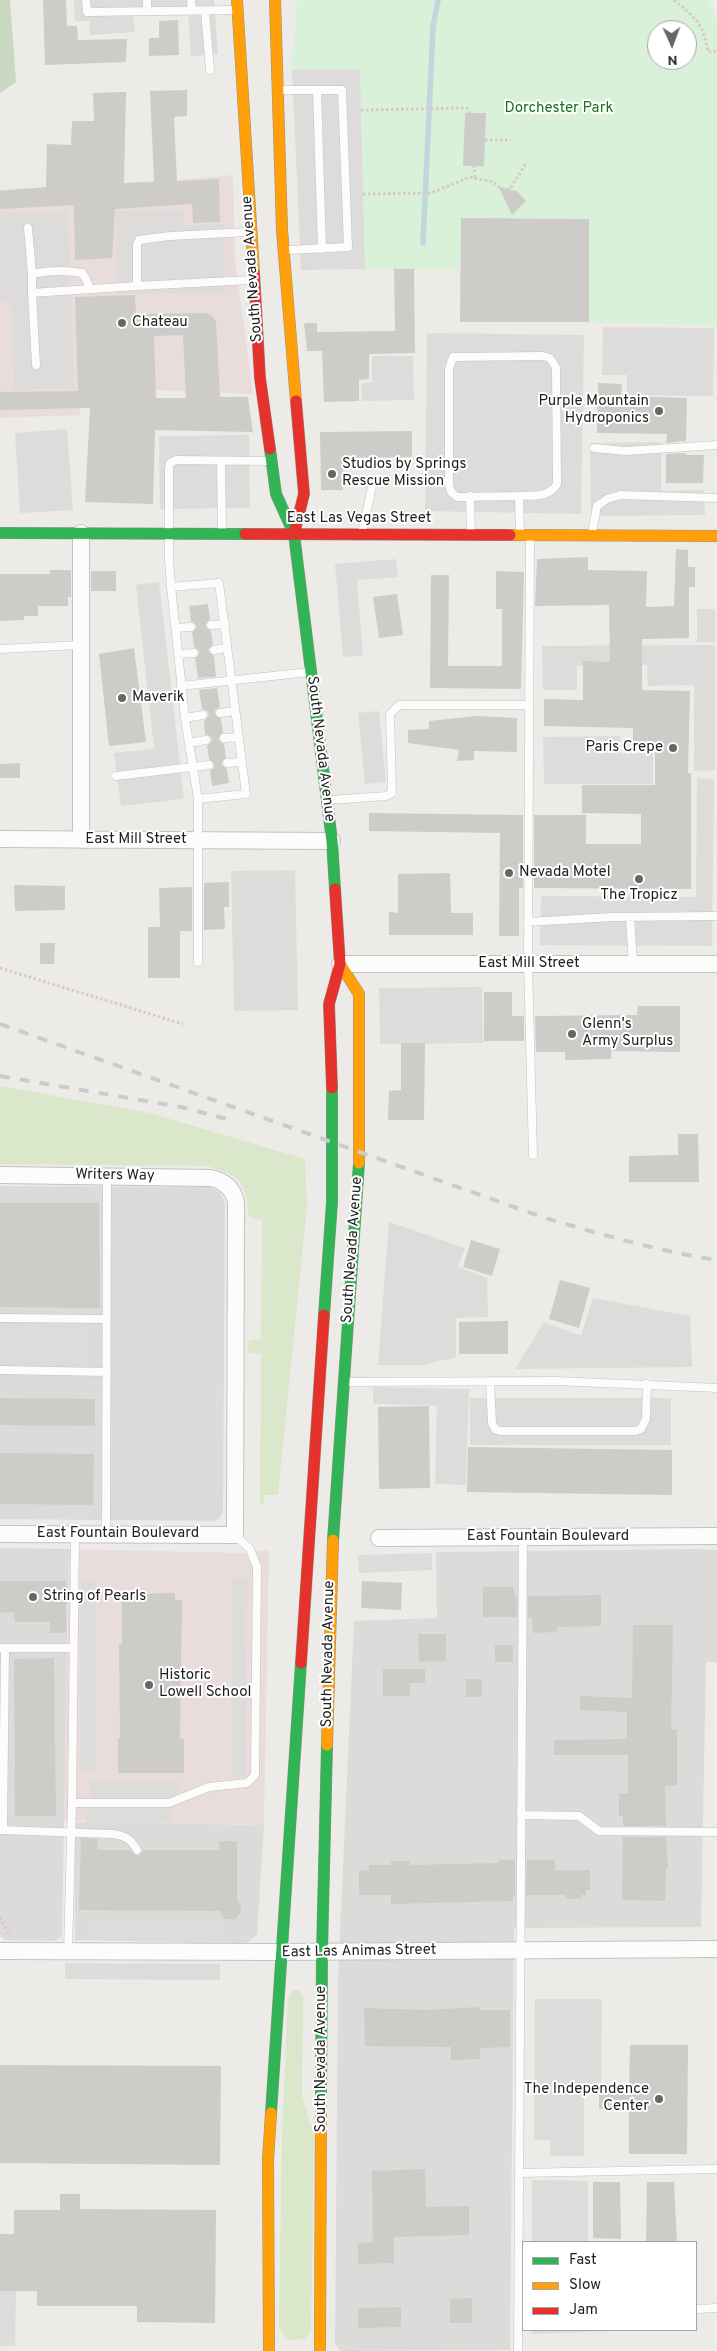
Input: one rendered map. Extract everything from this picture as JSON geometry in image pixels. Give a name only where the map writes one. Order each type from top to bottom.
[{"type":"main road","name":"South Nevada Avenue","points":[[275,0],[283,250],[304,494],[294,534]]},
{"type":"main road","name":"South Nevada Avenue","points":[[237,5],[260,378],[276,494],[294,534],[332,841],[340,964],[329,1004],[333,1112],[332,1202],[280,1952],[268,2160],[268,2351]]},
{"type":"main road","name":"East Las Vegas Street","points":[[0,533],[717,536]]},
{"type":"main road","name":"South Nevada Avenue","points":[[320,2351],[322,1952],[332,1553],[360,1148],[359,994],[340,964]]},
{"type":"street","points":[[81,533],[81,840]]},
{"type":"street","name":"East Mill Street","points":[[0,839],[332,841]]},
{"type":"street","name":"East Mill Street","points":[[340,964],[717,964]]},
{"type":"street","name":"Writers Way","points":[[0,1175],[211,1178],[232,1189],[236,1202],[235,1535]]},
{"type":"street","name":"East Fountain Boulevard","points":[[0,1534],[235,1535]]},
{"type":"street","name":"East Fountain Boulevard","points":[[379,1538],[717,1536]]},
{"type":"street","name":"East Las Animas Street","points":[[0,1951],[322,1952],[717,1949]]},
{"type":"lane","points":[[86,0],[87,12],[205,11],[237,5]]},
{"type":"lane","points":[[147,0],[147,10]]},
{"type":"lane","points":[[191,0],[192,11]]},
{"type":"lane","points":[[205,11],[210,70]]},
{"type":"lane","points":[[278,90],[342,90],[348,248],[283,250]]},
{"type":"lane","points":[[317,90],[322,249]]},
{"type":"lane","points":[[28,228],[36,365]]},
{"type":"lane","points":[[137,286],[137,252],[140,240],[250,232]]},
{"type":"lane","points":[[32,274],[67,270],[82,272],[90,289]]},
{"type":"lane","points":[[32,293],[253,280]]},
{"type":"lane","points":[[542,356],[550,358],[556,368],[557,484],[553,491],[548,494],[519,496],[457,496],[451,492],[449,485],[449,362],[453,357],[542,356]]},
{"type":"lane","points":[[594,448],[626,451],[717,445]]},
{"type":"lane","points":[[198,962],[198,799],[185,718],[171,587],[169,533],[170,464],[176,460],[272,462]]},
{"type":"lane","points":[[221,461],[222,533]]},
{"type":"lane","points":[[362,535],[373,482]]},
{"type":"lane","points":[[592,535],[597,506],[607,499],[620,495],[717,498]]},
{"type":"lane","points":[[470,496],[471,534]]},
{"type":"lane","points":[[519,496],[525,535],[529,705],[528,964],[533,1155]]},
{"type":"lane","points":[[171,587],[219,583],[225,624],[226,648],[246,794],[198,799]]},
{"type":"lane","points":[[211,625],[225,624]]},
{"type":"lane","points":[[176,628],[191,627]]},
{"type":"lane","points":[[0,649],[80,645]]},
{"type":"lane","points":[[214,650],[226,648]]},
{"type":"lane","points":[[179,654],[194,653]]},
{"type":"lane","points":[[181,686],[311,672]]},
{"type":"lane","points":[[326,800],[386,796],[392,793],[390,714],[399,705],[529,705]]},
{"type":"lane","points":[[220,713],[235,711]]},
{"type":"lane","points":[[185,718],[203,715]]},
{"type":"lane","points":[[224,738],[239,737]]},
{"type":"lane","points":[[189,743],[206,740]]},
{"type":"lane","points":[[227,763],[241,762]]},
{"type":"lane","points":[[116,776],[209,765]]},
{"type":"lane","points":[[528,922],[630,917],[717,916]]},
{"type":"lane","points":[[630,917],[633,964]]},
{"type":"lane","points":[[106,1534],[107,1176]]},
{"type":"lane","points":[[0,1318],[107,1319]]},
{"type":"lane","points":[[0,1370],[107,1372]]},
{"type":"lane","points":[[490,1381],[492,1424],[495,1429],[500,1431],[635,1431],[641,1429],[646,1419],[647,1384]]},
{"type":"lane","points":[[344,1382],[490,1381],[647,1384],[717,1388]]},
{"type":"lane","points":[[68,1951],[72,1803],[75,1533]]},
{"type":"lane","points":[[72,1803],[169,1803],[209,1787],[247,1783],[255,1775],[257,1567],[250,1549],[235,1535]]},
{"type":"lane","points":[[518,2351],[521,2314],[519,2173],[523,1537]]},
{"type":"lane","points":[[73,1648],[2,1648],[2,1830],[70,1831],[122,1836],[132,1842],[137,1850]]},
{"type":"lane","points":[[521,1816],[579,1816],[599,1831],[717,1832]]},
{"type":"lane","points":[[519,2173],[717,2169]]},
{"type":"lane","points":[[697,2309],[717,2308]]},
{"type":"path","points":[[674,0],[699,22],[704,32],[708,52],[717,51]]},
{"type":"path","points":[[361,110],[467,108],[470,113]]},
{"type":"path","points":[[485,140],[511,140]]},
{"type":"path","points":[[363,194],[431,193],[470,177],[493,182],[501,189],[510,189],[527,162]]},
{"type":"path","points":[[474,165],[475,178]]},
{"type":"path","points":[[0,968],[183,1024]]},
{"type":"shaded area","points":[[74,0],[214,0],[218,54],[191,56],[188,9],[133,12],[135,32],[90,35],[89,21],[75,21]]},
{"type":"shaded area","points":[[360,69],[365,269],[301,270],[292,70]]},
{"type":"shaded area","name":"Chateau","points":[[233,175],[235,259],[253,394],[79,387],[80,415],[0,418],[0,190]]},
{"type":"shaded area","points":[[183,210],[184,225],[224,224],[225,293],[117,294],[116,211]]},
{"type":"shaded area","points":[[68,211],[74,388],[14,390],[11,302],[0,302],[0,213]]},
{"type":"shaded area","points":[[603,327],[714,328],[713,396],[627,395],[627,375],[602,375]]},
{"type":"shaded area","points":[[427,333],[584,335],[581,514],[425,511]]},
{"type":"shaded area","points":[[372,356],[413,356],[414,400],[362,401],[361,383],[372,382]]},
{"type":"shaded area","points":[[67,429],[73,510],[20,513],[15,433]]},
{"type":"shaded area","points":[[249,435],[250,508],[160,509],[159,436]]},
{"type":"shaded area","points":[[661,442],[661,491],[704,490],[705,515],[591,516],[590,443]]},
{"type":"shaded area","points":[[396,559],[398,577],[357,580],[363,655],[343,657],[335,564]]},
{"type":"shaded area","points":[[159,582],[184,799],[121,806],[114,753],[154,749],[136,585]]},
{"type":"shaded area","points":[[697,609],[715,609],[715,642],[697,642]]},
{"type":"shaded area","points":[[715,645],[715,770],[694,771],[694,685],[648,686],[647,665],[577,666],[577,690],[543,690],[542,646]]},
{"type":"shaded area","points":[[379,711],[386,782],[365,784],[358,713]]},
{"type":"shaded area","points":[[620,736],[620,754],[653,753],[653,784],[544,784],[543,737]]},
{"type":"shaded area","points":[[697,778],[714,779],[712,946],[540,945],[541,896],[696,897]]},
{"type":"shaded area","points":[[295,870],[298,1010],[234,1011],[231,871]]},
{"type":"shaded area","points":[[482,987],[483,1043],[380,1044],[379,988]]},
{"type":"shaded area","points":[[0,1186],[209,1187],[219,1192],[223,1198],[225,1205],[223,1512],[219,1519],[214,1521],[0,1519]]},
{"type":"shaded area","points":[[389,1222],[465,1248],[458,1267],[487,1278],[488,1317],[456,1318],[456,1357],[424,1365],[378,1365]]},
{"type":"shaded area","points":[[593,1298],[690,1316],[692,1367],[515,1369],[544,1322],[581,1336]]},
{"type":"shaded area","points":[[0,1330],[90,1330],[89,1362],[0,1363]]},
{"type":"shaded area","points":[[373,1387],[469,1389],[466,1485],[435,1484],[437,1406],[373,1404]]},
{"type":"shaded area","points":[[470,1398],[671,1398],[671,1445],[470,1445]]},
{"type":"shaded area","points":[[0,1548],[69,1549],[62,1936],[55,1941],[5,1940],[0,1936]]},
{"type":"shaded area","points":[[69,1549],[243,1553],[269,1550],[264,1825],[64,1821]]},
{"type":"shaded area","points":[[717,1550],[717,1662],[706,1662],[701,1927],[514,1928],[510,2350],[341,2351],[335,2344],[338,1980],[354,1621],[437,1618],[436,1552]]},
{"type":"shaded area","points":[[432,1553],[432,1570],[359,1573],[358,1555]]},
{"type":"shaded area","points":[[232,1578],[247,1578],[246,1776],[232,1776]]},
{"type":"shaded area","points":[[96,1580],[96,1772],[81,1772],[81,1581]]},
{"type":"shaded area","points":[[90,1780],[180,1782],[179,1792],[172,1811],[171,1823],[86,1823],[91,1793]]},
{"type":"shaded area","points":[[75,1822],[264,1825],[257,1934],[245,1943],[75,1940]]},
{"type":"shaded area","points":[[86,1924],[222,1925],[221,1941],[86,1940]]},
{"type":"shaded area","points":[[65,1963],[220,1964],[220,1980],[65,1979]]},
{"type":"shaded area","points":[[535,1999],[602,1999],[601,2084],[584,2084],[584,2156],[550,2156],[550,2140],[534,2140]]},
{"type":"shaded area","points":[[532,2180],[588,2181],[588,2241],[532,2241]]},
{"type":"shaded area","points":[[0,2291],[16,2291],[15,2346],[0,2346]]},
{"type":"shaded area","points":[[532,2331],[610,2331],[532,2334]]},
{"type":"green space","points":[[0,0],[10,0],[16,82],[0,93]]},
{"type":"green space","name":"Dorchester Park","points":[[297,0],[709,0],[717,21],[717,326],[589,322],[588,219],[461,218],[460,270],[365,269],[360,69],[292,70]]},
{"type":"green space","points":[[0,1086],[150,1113],[305,1159],[307,1206],[278,1495],[264,1495],[264,1504],[260,1504],[261,1354],[250,1353],[248,1350],[249,1340],[261,1339],[262,1220],[249,1217],[246,1195],[240,1182],[228,1173],[207,1166],[0,1164]]},
{"type":"green space","points":[[293,1990],[299,1990],[303,1996],[302,2095],[314,2136],[311,2330],[305,2339],[289,2340],[279,2326],[282,2134],[288,1999]]},
{"type":"building","points":[[43,0],[66,0],[67,26],[77,26],[78,40],[127,39],[126,62],[45,65]]},
{"type":"building","points":[[178,20],[179,55],[149,56],[149,38],[159,38],[159,21]]},
{"type":"building","points":[[187,90],[187,116],[174,117],[177,181],[219,179],[220,222],[193,223],[192,204],[115,209],[112,258],[75,260],[74,205],[0,209],[0,191],[46,187],[47,144],[71,145],[72,121],[94,121],[93,93],[126,92],[124,183],[154,182],[150,91]]},
{"type":"building","points":[[465,113],[486,113],[484,166],[463,166]]},
{"type":"building","points":[[499,187],[517,191],[526,201],[512,215]]},
{"type":"building","points":[[461,218],[589,219],[589,322],[460,322]]},
{"type":"building","points":[[394,269],[414,269],[415,353],[369,354],[369,379],[359,380],[359,401],[324,402],[322,351],[307,351],[304,323],[317,323],[317,332],[395,331]]},
{"type":"building","points":[[135,295],[136,314],[205,313],[212,316],[216,322],[220,397],[248,397],[253,432],[155,430],[153,504],[85,502],[90,408],[0,410],[0,392],[78,391],[75,297]],"holes":[[[183,335],[186,398],[156,398],[154,336]]]},
{"type":"building","points":[[598,383],[622,384],[621,396],[687,398],[686,441],[666,443],[667,434],[597,433]]},
{"type":"building","name":"Studios by Springs Rescue Mission","points":[[412,431],[412,457],[343,458],[343,490],[321,490],[320,432]]},
{"type":"building","points":[[686,453],[686,455],[704,455],[703,483],[666,483],[666,454]]},
{"type":"building","points":[[676,549],[688,550],[688,567],[695,567],[695,587],[689,587],[689,638],[642,639],[642,690],[690,691],[688,773],[691,773],[691,889],[534,888],[534,815],[586,815],[586,844],[641,844],[641,814],[582,813],[582,785],[655,785],[655,749],[633,749],[633,728],[544,726],[544,699],[583,700],[583,661],[610,662],[609,605],[535,606],[537,559],[588,557],[588,570],[647,571],[646,607],[674,606]]},
{"type":"building","points":[[50,570],[71,570],[71,597],[68,597],[68,606],[38,606],[38,616],[24,616],[24,620],[0,621],[0,574],[50,574]]},
{"type":"building","points":[[91,571],[116,571],[116,591],[91,591]]},
{"type":"building","points":[[496,571],[524,572],[521,689],[430,688],[431,575],[449,575],[448,666],[502,666],[502,609],[496,609]]},
{"type":"building","points":[[397,594],[403,635],[379,638],[373,597]]},
{"type":"building","points":[[208,604],[210,619],[205,626],[211,631],[213,644],[208,650],[214,656],[216,677],[198,678],[195,658],[200,652],[194,647],[192,632],[197,626],[191,621],[189,606]]},
{"type":"building","name":"Maverik","points":[[134,648],[146,742],[109,746],[99,654]]},
{"type":"building","points":[[217,688],[220,707],[215,710],[215,714],[221,719],[223,733],[218,739],[224,744],[226,758],[221,764],[227,769],[229,783],[212,786],[210,770],[214,768],[214,764],[209,759],[207,746],[212,740],[210,736],[205,734],[204,721],[209,715],[207,711],[202,709],[199,690]]},
{"type":"building","points":[[477,716],[517,718],[517,752],[474,751],[474,760],[457,761],[459,750],[408,743],[408,730],[429,729],[429,721]]},
{"type":"building","points":[[20,763],[20,778],[0,778],[0,764]]},
{"type":"building","name":"Nevada Motel","points":[[369,813],[523,815],[523,888],[519,888],[519,936],[499,936],[500,833],[369,831]]},
{"type":"building","points":[[450,873],[451,913],[473,913],[473,935],[389,935],[389,912],[398,913],[398,874]]},
{"type":"building","points":[[229,882],[229,907],[224,907],[225,929],[204,930],[204,883]]},
{"type":"building","points":[[14,885],[65,886],[65,910],[15,911]]},
{"type":"building","points":[[192,887],[192,931],[180,931],[180,978],[148,978],[148,927],[160,927],[159,888]]},
{"type":"building","points":[[40,943],[55,943],[54,964],[40,964]]},
{"type":"building","points":[[484,992],[512,992],[512,1016],[524,1016],[524,1041],[484,1041]]},
{"type":"building","points":[[638,1006],[680,1006],[680,1052],[611,1051],[611,1059],[565,1060],[565,1052],[536,1052],[535,1016],[637,1015]]},
{"type":"building","points":[[401,1043],[425,1043],[424,1120],[388,1120],[389,1091],[401,1090]]},
{"type":"building","points":[[678,1134],[698,1134],[699,1182],[629,1182],[629,1156],[678,1155]]},
{"type":"building","points":[[0,1203],[99,1203],[100,1308],[0,1307]]},
{"type":"building","points":[[471,1240],[500,1249],[492,1276],[463,1267]]},
{"type":"building","points":[[560,1280],[590,1288],[579,1328],[549,1319]]},
{"type":"building","points":[[508,1321],[508,1354],[459,1354],[459,1322]]},
{"type":"building","points":[[0,1398],[95,1399],[95,1426],[0,1425]]},
{"type":"building","points":[[429,1406],[430,1488],[379,1489],[378,1407]]},
{"type":"building","points":[[468,1447],[672,1450],[672,1495],[467,1492]]},
{"type":"building","points":[[0,1453],[94,1454],[93,1505],[0,1504]]},
{"type":"building","name":"String of Pearls","points":[[0,1581],[66,1581],[66,1633],[50,1633],[50,1622],[15,1622],[14,1612],[0,1613]]},
{"type":"building","points":[[362,1581],[402,1583],[401,1610],[361,1608]]},
{"type":"building","points":[[483,1587],[514,1587],[514,1596],[517,1596],[517,1617],[483,1617]]},
{"type":"building","name":"Historic Lowell School","points":[[175,1593],[175,1600],[182,1600],[180,1739],[184,1739],[184,1773],[118,1773],[118,1738],[120,1738],[119,1644],[122,1644],[122,1600],[128,1601],[128,1594]]},
{"type":"building","points":[[601,1595],[601,1626],[557,1627],[557,1632],[533,1633],[532,1618],[528,1617],[528,1596]]},
{"type":"building","points":[[633,1625],[673,1625],[671,1729],[677,1729],[677,1785],[665,1786],[666,1826],[623,1826],[623,1816],[619,1816],[619,1793],[628,1793],[628,1755],[554,1755],[554,1740],[627,1739],[627,1712],[580,1710],[580,1696],[632,1698]]},
{"type":"building","points":[[418,1634],[446,1634],[446,1661],[419,1662]]},
{"type":"building","points":[[495,1645],[513,1645],[513,1662],[495,1662]]},
{"type":"building","points":[[54,1658],[56,1816],[15,1816],[14,1659]]},
{"type":"building","points":[[383,1669],[425,1669],[425,1683],[410,1683],[410,1696],[383,1696]]},
{"type":"building","points":[[466,1679],[482,1679],[482,1697],[466,1697]]},
{"type":"building","points":[[623,1837],[666,1837],[668,1868],[666,1868],[665,1901],[622,1900]]},
{"type":"building","points":[[81,1838],[98,1839],[97,1850],[130,1850],[137,1856],[143,1850],[219,1850],[219,1841],[237,1841],[237,1900],[241,1906],[240,1913],[235,1919],[224,1919],[220,1911],[79,1910]]},
{"type":"building","points":[[499,1860],[515,1860],[515,1895],[513,1895],[513,1901],[391,1904],[391,1895],[359,1895],[359,1870],[369,1871],[369,1865],[391,1865],[391,1861],[410,1861],[410,1865],[499,1863]]},
{"type":"building","points":[[527,1860],[555,1860],[555,1871],[590,1870],[590,1890],[586,1890],[586,1895],[581,1895],[581,1899],[565,1899],[565,1895],[526,1895]]},
{"type":"building","points":[[479,2007],[479,2010],[510,2010],[510,2047],[480,2048],[480,2059],[451,2060],[451,2047],[365,2046],[364,2008],[427,2010]]},
{"type":"building","name":"The Independence Center","points":[[630,2045],[688,2045],[687,2154],[629,2154],[629,2109],[599,2109],[599,2089],[629,2089]]},
{"type":"building","points":[[0,2065],[221,2066],[220,2165],[0,2163]]},
{"type":"building","points":[[425,2169],[426,2207],[469,2206],[469,2235],[394,2237],[394,2263],[358,2264],[358,2243],[373,2242],[372,2171]]},
{"type":"building","points":[[593,2182],[620,2182],[621,2239],[593,2238]]},
{"type":"building","points":[[647,2182],[674,2182],[677,2241],[646,2241]]},
{"type":"building","points":[[60,2194],[80,2194],[80,2209],[216,2210],[215,2323],[137,2322],[137,2306],[37,2306],[37,2291],[0,2291],[0,2234],[14,2234],[14,2210],[60,2210]]},
{"type":"building","points":[[472,2298],[472,2323],[450,2323],[450,2299]]},
{"type":"building","points":[[401,2307],[401,2327],[358,2328],[358,2308]]},
{"type":"waterway","points":[[423,243],[433,27],[438,0]]},
{"type":"railway","points":[[0,1024],[542,1217],[651,1247],[717,1260]]},
{"type":"railway","points":[[0,1076],[181,1107],[234,1121]]},
{"type":"traffic: fast","points":[[270,449],[276,494],[294,534],[332,841],[335,889]]},
{"type":"traffic: fast","points":[[0,533],[245,534]]},
{"type":"traffic: fast","points":[[324,1315],[332,1202],[332,1088]]},
{"type":"traffic: fast","points":[[333,1540],[359,1163]]},
{"type":"traffic: fast","points":[[271,2113],[301,1663]]},
{"type":"traffic: fast","points":[[321,2099],[327,1745]]},
{"type":"traffic: slow","points":[[237,0],[254,273]]},
{"type":"traffic: slow","points":[[275,0],[282,230],[296,401]]},
{"type":"traffic: slow","points":[[510,535],[717,536]]},
{"type":"traffic: slow","points":[[340,964],[359,994],[359,1163]]},
{"type":"traffic: slow","points":[[327,1745],[333,1540]]},
{"type":"traffic: slow","points":[[320,2351],[321,2099]]},
{"type":"traffic: slow","points":[[269,2351],[268,2160],[271,2113]]},
{"type":"traffic: jam","points":[[254,273],[260,378],[270,449]]},
{"type":"traffic: jam","points":[[294,534],[304,494],[296,401]]},
{"type":"traffic: jam","points":[[245,534],[510,535]]},
{"type":"traffic: jam","points":[[332,1088],[329,1004],[340,964],[335,889]]},
{"type":"traffic: jam","points":[[301,1663],[324,1315]]},
{"type":"place","name":"Chateau","points":[[122,323]]},
{"type":"place","name":"Purple Mountain Hydroponics","points":[[659,411]]},
{"type":"place","name":"Studios by Springs Rescue Mission","points":[[332,474]]},
{"type":"place","name":"Maverik","points":[[122,698]]},
{"type":"place","name":"Paris Crepe","points":[[673,748]]},
{"type":"place","name":"Nevada Motel","points":[[509,873]]},
{"type":"place","name":"The Tropicz","points":[[639,879]]},
{"type":"place","name":"Glenn's Army Surplus","points":[[572,1034]]},
{"type":"place","name":"String of Pearls","points":[[33,1597]]},
{"type":"place","name":"Historic Lowell School","points":[[149,1685]]},
{"type":"place","name":"The Independence Center","points":[[659,2099]]}]
